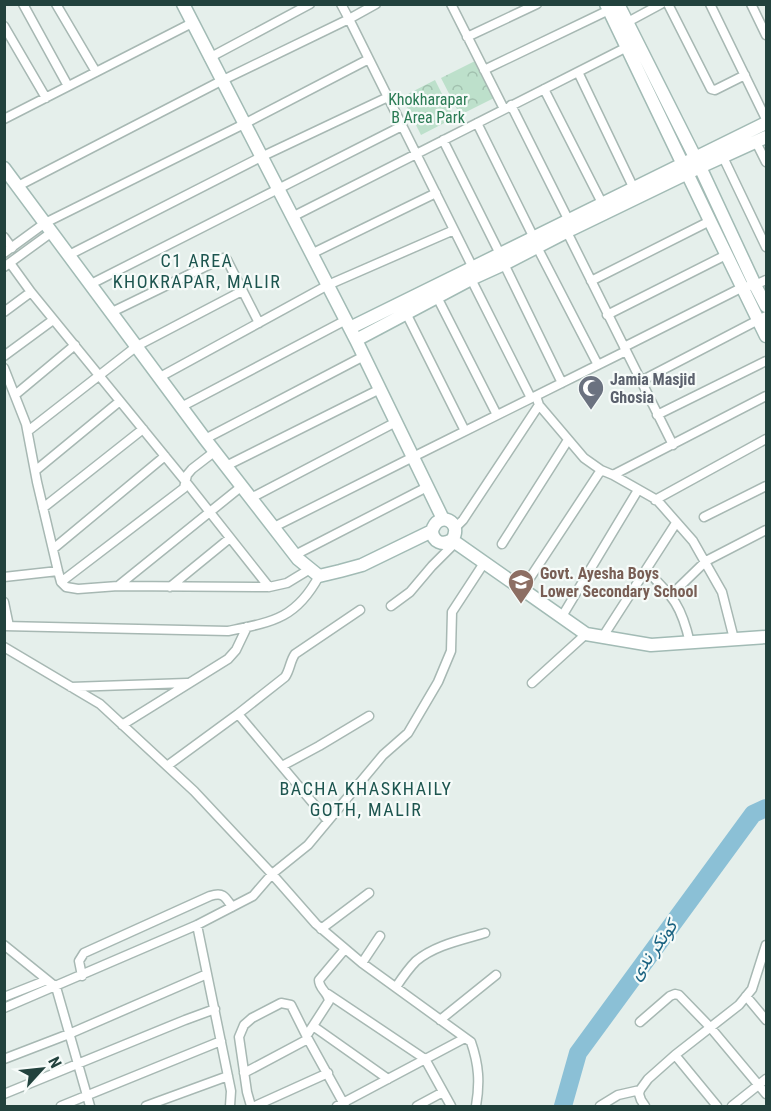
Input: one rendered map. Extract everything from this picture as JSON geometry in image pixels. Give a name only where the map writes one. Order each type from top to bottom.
[{"type":"street","points":[[23,4],[68,86]]},
{"type":"street","points":[[56,4],[96,72]]},
{"type":"street","points":[[183,4],[348,324],[443,519],[450,522],[454,537],[484,563],[586,634],[651,645],[766,637]]},
{"type":"street","points":[[209,58],[310,4]]},
{"type":"street","points":[[341,4],[436,193],[534,397],[584,458],[655,500],[693,541],[722,592],[734,639]]},
{"type":"street","points":[[18,186],[376,4]]},
{"type":"street","points":[[451,4],[569,227],[607,315],[673,445]]},
{"type":"street","points":[[467,37],[537,4]]},
{"type":"street","points":[[622,25],[661,4]]},
{"type":"street","points":[[668,4],[711,89],[715,90],[744,75]]},
{"type":"street","points":[[356,340],[437,297],[473,274],[698,163],[766,121],[710,4]]},
{"type":"street","points":[[751,4],[766,35]]},
{"type":"street","points":[[484,70],[611,6],[698,163],[766,306]]},
{"type":"street","points":[[4,119],[192,23]]},
{"type":"street","points":[[4,26],[46,98]]},
{"type":"street","points":[[292,217],[632,44]]},
{"type":"street","points":[[632,44],[685,169],[726,255],[755,284],[766,336]]},
{"type":"street","points":[[4,253],[48,227],[369,59]]},
{"type":"street","points":[[578,72],[636,193]]},
{"type":"street","points":[[544,88],[602,203]]},
{"type":"street","points":[[69,255],[261,157],[388,96]]},
{"type":"street","points":[[477,123],[598,365]]},
{"type":"street","points":[[91,284],[402,126]]},
{"type":"street","points":[[443,140],[562,383]]},
{"type":"street","points":[[698,163],[723,158],[761,140],[766,162]]},
{"type":"street","points":[[723,158],[766,247]]},
{"type":"street","points":[[4,168],[214,452],[295,555],[314,572]]},
{"type":"street","points":[[311,254],[436,193]]},
{"type":"street","points":[[569,227],[602,203],[636,193]]},
{"type":"street","points":[[591,281],[710,221]]},
{"type":"street","points":[[48,227],[7,265],[120,400],[269,587]]},
{"type":"street","points":[[160,377],[327,285],[454,230]]},
{"type":"street","points":[[4,237],[12,248]]},
{"type":"street","points":[[607,315],[726,255]]},
{"type":"street","points":[[112,312],[224,258],[259,323]]},
{"type":"street","points":[[181,406],[348,324],[473,274]]},
{"type":"street","points":[[274,527],[755,284]]},
{"type":"street","points":[[27,431],[137,346],[242,291]]},
{"type":"street","points":[[4,312],[31,292]]},
{"type":"street","points":[[437,297],[497,415]]},
{"type":"street","points":[[406,313],[465,431]]},
{"type":"street","points":[[641,381],[763,318]]},
{"type":"street","points":[[4,356],[53,320]]},
{"type":"street","points":[[15,395],[75,345]]},
{"type":"street","points":[[205,439],[364,356]]},
{"type":"street","points":[[657,415],[766,361]]},
{"type":"street","points":[[4,368],[26,424],[58,571],[61,582],[66,587],[78,589],[118,586],[269,587],[287,583],[314,572],[340,572],[362,565],[432,531]]},
{"type":"street","points":[[226,466],[380,389]]},
{"type":"street","points":[[613,475],[766,396]]},
{"type":"street","points":[[35,471],[120,400]]},
{"type":"street","points":[[391,606],[410,592],[454,537],[539,405]]},
{"type":"street","points":[[251,498],[396,422]]},
{"type":"street","points":[[43,508],[143,429]]},
{"type":"street","points":[[655,500],[766,439]]},
{"type":"street","points":[[502,544],[568,440]]},
{"type":"street","points":[[61,582],[184,488],[187,475],[192,469],[214,452]]},
{"type":"street","points":[[53,549],[165,456]]},
{"type":"street","points":[[522,590],[602,470]]},
{"type":"street","points":[[118,586],[242,486]]},
{"type":"street","points":[[704,517],[766,486]]},
{"type":"street","points":[[295,555],[427,487]]},
{"type":"street","points":[[561,618],[638,490]]},
{"type":"street","points":[[443,519],[436,522],[432,535],[437,541],[444,543],[454,537]]},
{"type":"street","points":[[602,638],[676,523]]},
{"type":"street","points":[[671,595],[706,561],[766,530]]},
{"type":"street","points":[[170,587],[230,538]]},
{"type":"street","points":[[4,1008],[197,925],[253,896],[272,874],[308,845],[383,756],[408,732],[438,682],[451,651],[452,612],[484,563]]},
{"type":"street","points":[[646,570],[671,595],[680,608],[690,643]]},
{"type":"street","points":[[4,577],[58,571]]},
{"type":"street","points":[[4,602],[7,626],[228,631],[261,624],[296,608],[311,591],[314,572]]},
{"type":"street","points":[[167,766],[285,677],[295,654],[360,610]]},
{"type":"street","points":[[122,725],[228,659],[234,653],[247,627]]},
{"type":"street","points":[[532,683],[586,634]]},
{"type":"street","points":[[4,647],[100,704],[194,791],[321,928],[362,963],[471,1042],[477,1060],[479,1087],[476,1107]]},
{"type":"street","points":[[70,687],[190,683]]},
{"type":"street","points":[[238,714],[328,821]]},
{"type":"street","points":[[282,766],[369,716]]},
{"type":"street","points":[[321,928],[369,893]]},
{"type":"street","points":[[82,976],[79,961],[84,953],[210,896],[218,894],[225,897],[232,907]]},
{"type":"street","points":[[197,925],[231,1091],[230,1107]]},
{"type":"street","points":[[396,987],[404,974],[427,953],[441,946],[485,933]]},
{"type":"street","points":[[362,963],[380,936]]},
{"type":"street","points":[[4,945],[56,987],[90,1107]]},
{"type":"street","points":[[600,1107],[618,1095],[640,1090],[648,1079],[675,1055],[739,1005],[752,989],[766,945]]},
{"type":"street","points":[[345,949],[319,980],[321,988],[425,1059],[451,1107]]},
{"type":"street","points":[[4,1059],[69,1034],[207,974]]},
{"type":"street","points":[[440,1020],[496,975]]},
{"type":"street","points":[[4,997],[47,980]]},
{"type":"street","points":[[244,1073],[307,1037],[329,1000],[328,994]]},
{"type":"street","points":[[640,1022],[670,996],[679,995],[710,1027],[766,1094]]},
{"type":"street","points":[[746,996],[766,1020]]},
{"type":"street","points":[[328,1073],[253,1107],[247,1092],[239,1037],[244,1025],[276,1005],[286,1003],[291,1005],[328,1073],[342,1105],[465,1038]]},
{"type":"street","points":[[4,1094],[215,1009]]},
{"type":"street","points":[[312,1026],[387,1079]]},
{"type":"street","points":[[61,1107],[221,1041]]},
{"type":"street","points":[[675,1055],[717,1107]]},
{"type":"street","points":[[146,1107],[228,1076]]},
{"type":"street","points":[[732,1107],[766,1079]]},
{"type":"street","points":[[640,1090],[641,1100],[645,1107]]},
{"type":"street","points":[[417,1107],[443,1092]]},
{"type":"green space","points":[[475,61],[494,98],[460,115],[441,78]]},
{"type":"green space","name":"Khokharapar B Area Park","points":[[435,80],[454,118],[421,135],[402,97]]},
{"type":"waterway","name":"کونکر ندی","points":[[563,1106],[578,1053],[753,814],[766,808]]},
{"type":"place","name":"Jamia Masjid Ghosia","points":[[591,411]]},
{"type":"place","name":"Govt. Ayesha Boys Lower Secondary School","points":[[521,605]]},
{"type":"district","name":"C1 AREA KHOKRAPAR, MALIR","points":[[197,271]]},
{"type":"district","name":"BACHA KHASKHAILY GOTH, MALIR","points":[[366,799]]}]
